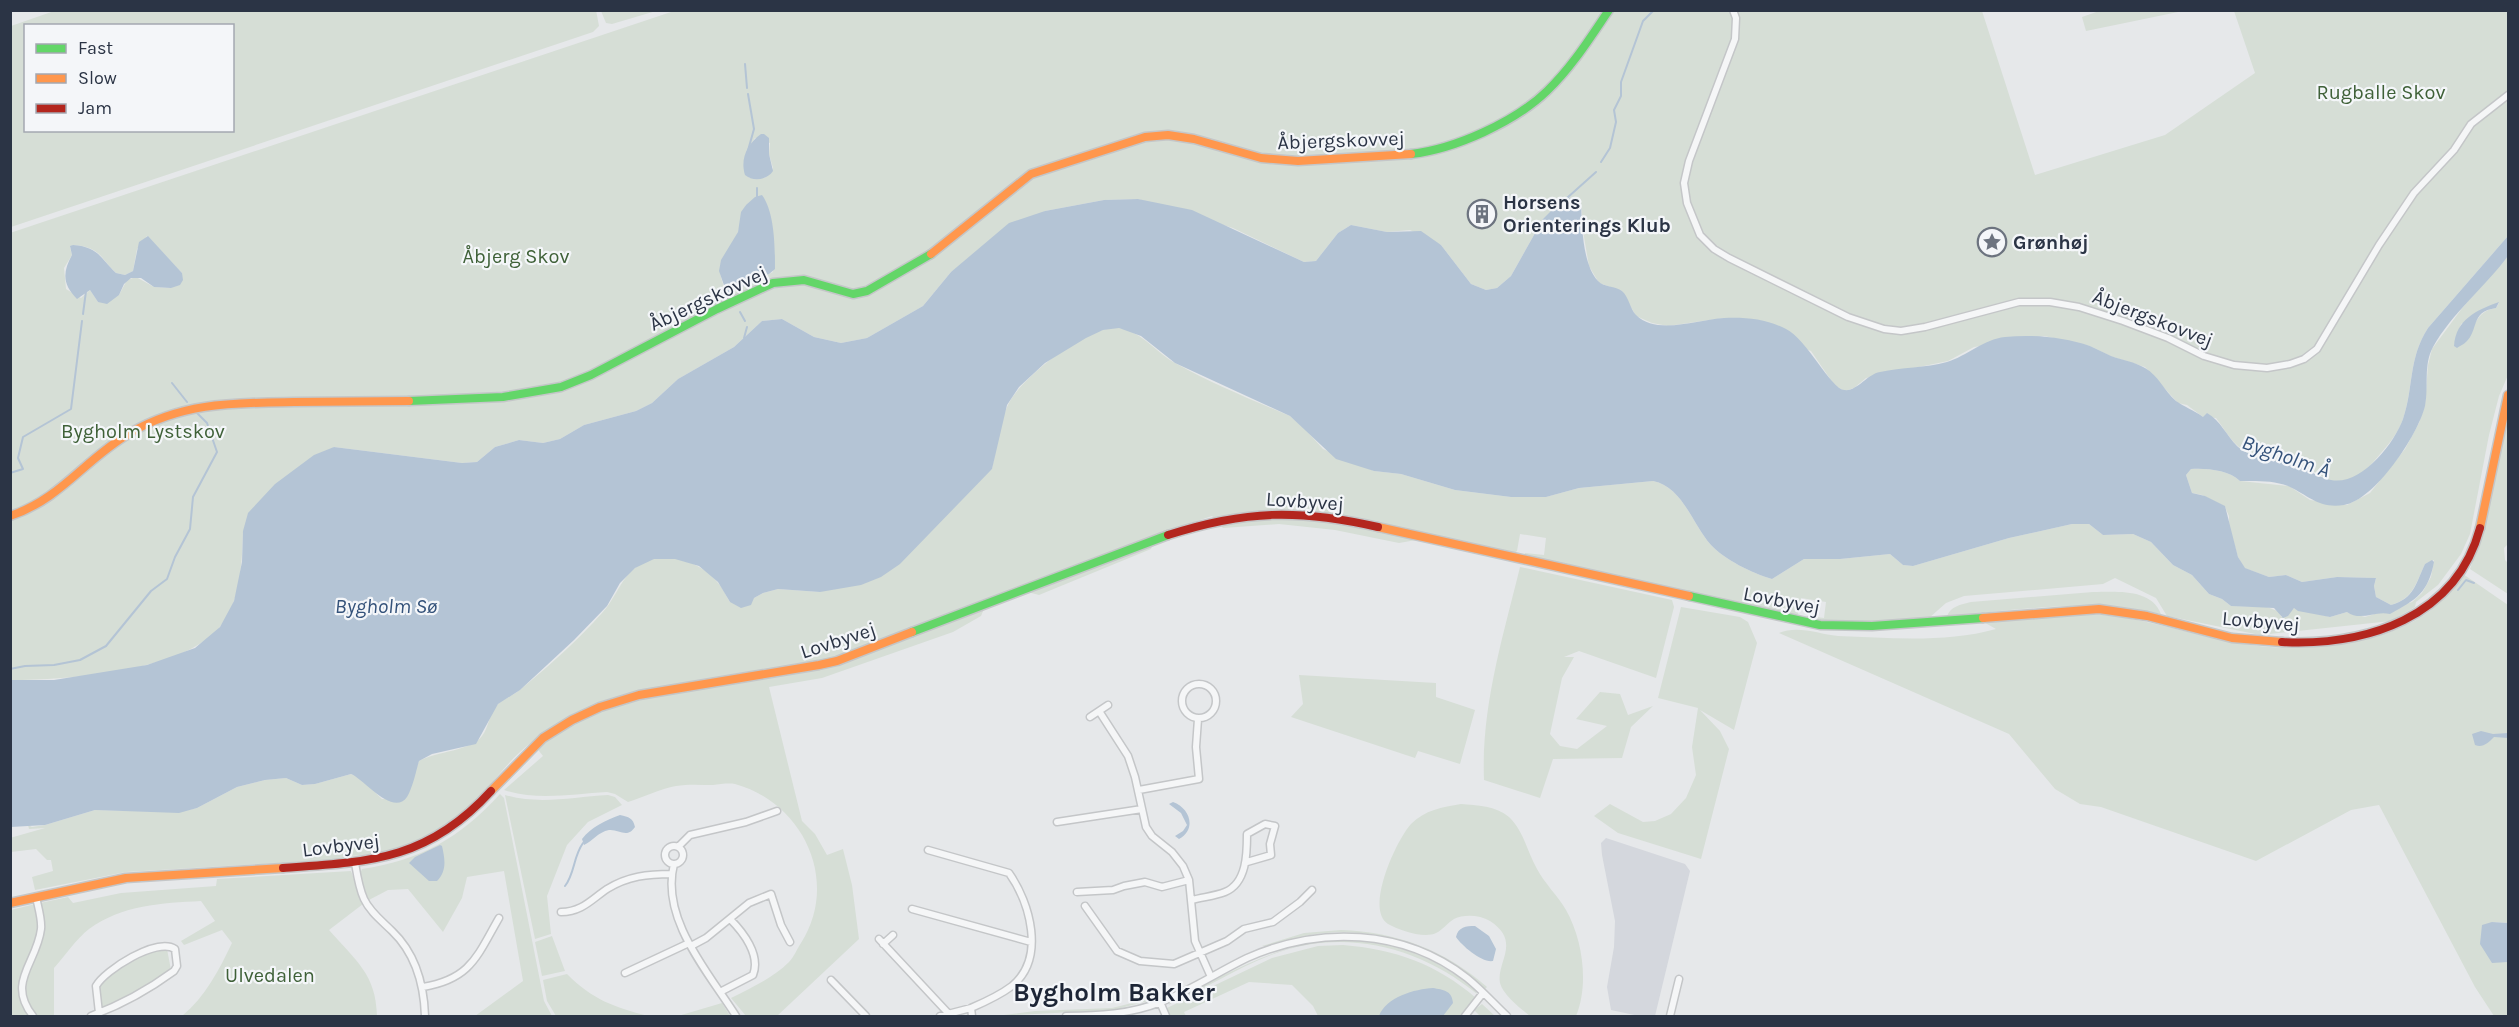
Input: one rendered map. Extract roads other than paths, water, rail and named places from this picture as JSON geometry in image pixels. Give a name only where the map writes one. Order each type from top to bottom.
[{"type":"street","name":"Åbjergskovvej","points":[[10,516],[48,501],[118,441],[173,412],[197,406],[222,404],[503,398],[561,387],[591,375],[717,309],[773,283],[804,280],[853,294],[867,291],[940,249],[1031,174],[1145,137],[1168,135],[1194,139],[1261,158],[1298,161],[1406,154],[1453,146],[1505,121],[1546,92],[1577,57],[1609,10]]},
{"type":"street","name":"Åbjergskovvej","points":[[1733,10],[1736,18],[1735,39],[1685,175],[1687,203],[1694,223],[1700,235],[1714,249],[1729,258],[1848,317],[1884,330],[1901,331],[1924,327],[2019,302],[2050,302],[2079,307],[2123,321],[2168,338],[2204,356],[2234,365],[2267,368],[2304,359],[2317,349],[2330,330],[2379,245],[2414,193],[2454,150],[2471,124],[2508,95]]},
{"type":"street","name":"Lovbyvej","points":[[10,903],[126,878],[355,863],[401,852],[444,832],[472,811],[531,748],[569,722],[590,711],[643,696],[797,671],[837,661],[1167,535],[1203,523],[1241,515],[1292,512],[1334,517],[1820,625],[1872,626],[2099,609],[2136,613],[2209,633],[2259,641],[2302,642],[2368,636],[2395,627],[2412,617],[2444,591],[2463,570],[2474,547],[2482,518],[2508,395]]},
{"type":"street","points":[[1197,684],[1205,685],[1212,690],[1216,702],[1212,713],[1205,718],[1198,719],[1185,713],[1181,701],[1186,689],[1197,684]]},
{"type":"street","points":[[1090,717],[1108,705]]},
{"type":"street","points":[[1098,711],[1128,756],[1139,790],[1146,827],[1152,836],[1177,859],[1190,880],[1192,924],[1200,954],[1211,977]]},
{"type":"street","points":[[1139,790],[1200,779],[1196,747],[1198,719]]},
{"type":"street","points":[[1057,822],[1142,809]]},
{"type":"street","points":[[678,847],[690,835],[746,822],[777,811]]},
{"type":"street","points":[[1192,900],[1225,892],[1232,888],[1247,862],[1247,834],[1265,824],[1275,826],[1270,844],[1270,855],[1247,862]]},
{"type":"street","points":[[674,864],[668,862],[666,852],[672,846],[678,847],[683,852],[682,859],[674,864],[672,874],[673,903],[679,922],[690,944],[736,1017]]},
{"type":"street","points":[[928,850],[1009,873],[1027,909],[1031,942],[1026,969],[1013,985],[971,1008],[940,1017]]},
{"type":"street","points":[[355,863],[364,900],[402,942],[414,963],[423,987],[425,1017]]},
{"type":"street","points":[[561,912],[581,908],[609,888],[636,876],[672,874]]},
{"type":"street","points":[[1077,892],[1113,890],[1145,882],[1162,887],[1190,880]]},
{"type":"street","points":[[1085,906],[1118,951],[1140,961],[1174,964],[1227,941],[1244,929],[1273,922],[1312,890]]},
{"type":"street","points":[[625,974],[706,938],[749,903],[771,894],[781,925],[790,942]]},
{"type":"street","points":[[33,1017],[26,1005],[22,986],[26,967],[41,929],[36,897]]},
{"type":"street","points":[[912,909],[1031,942]]},
{"type":"street","points":[[423,987],[452,980],[469,968],[500,918]]},
{"type":"street","points":[[720,992],[753,975],[756,969],[745,934],[730,919]]},
{"type":"street","points":[[893,935],[881,941],[948,1013]]},
{"type":"street","points":[[1066,1017],[1113,1014],[1160,1002],[1246,959],[1292,942],[1318,937],[1353,936],[1386,940],[1428,954],[1461,974],[1484,993],[1507,1017]]},
{"type":"street","points":[[91,1017],[145,991],[174,971],[177,966],[175,949],[166,946],[143,952],[113,969],[96,986],[99,1013]]},
{"type":"street","points":[[1670,1017],[1680,979]]},
{"type":"street","points":[[831,980],[866,1017]]},
{"type":"street","points":[[1465,1017],[1484,993]]},
{"type":"street","points":[[1160,1002],[1166,1017]]},
{"type":"street","points":[[971,1008],[972,1017]]},
{"type":"water","points":[[761,134],[769,138],[769,154],[773,171],[764,178],[752,179],[745,175],[744,158],[748,147]]},
{"type":"water","points":[[762,195],[772,221],[775,269],[729,293],[726,291],[719,271],[721,260],[738,232],[741,212],[755,197]]},
{"type":"water","name":"Bygholm Sø","points":[[1573,198],[1581,202],[1584,243],[1593,274],[1600,283],[1622,291],[1636,315],[1645,321],[1678,325],[1732,318],[1756,319],[1771,323],[1794,334],[1832,381],[1844,390],[1853,388],[1875,373],[1947,362],[1997,338],[2037,336],[2070,340],[2145,368],[2176,401],[2203,417],[2207,413],[2212,416],[2242,450],[2256,456],[2298,466],[2331,480],[2354,477],[2365,470],[2392,440],[2403,419],[2417,351],[2428,328],[2508,236],[2508,256],[2459,311],[2433,347],[2428,361],[2426,399],[2421,418],[2394,464],[2369,491],[2356,500],[2336,506],[2315,501],[2278,483],[2240,481],[2230,474],[2210,469],[2191,469],[2186,475],[2192,493],[2205,496],[2225,506],[2238,557],[2245,568],[2269,577],[2286,575],[2302,582],[2337,577],[2376,578],[2374,586],[2376,597],[2391,605],[2405,599],[2416,584],[2425,564],[2432,560],[2434,562],[2425,588],[2414,599],[2390,614],[2358,616],[2347,612],[2330,617],[2298,611],[2294,608],[2288,616],[2283,618],[2274,608],[2231,606],[2222,599],[2209,594],[2192,575],[2173,565],[2151,542],[2133,534],[2103,535],[2089,524],[2072,524],[2009,538],[1913,566],[1903,565],[1890,554],[1840,559],[1804,559],[1772,579],[1739,565],[1717,551],[1704,536],[1680,498],[1663,485],[1653,481],[1579,488],[1546,497],[1511,497],[1455,490],[1401,474],[1374,471],[1336,459],[1290,416],[1175,363],[1141,336],[1119,328],[1103,330],[1086,338],[1045,363],[1019,387],[1007,405],[992,469],[900,564],[881,577],[861,585],[820,592],[778,589],[763,593],[754,598],[751,605],[741,608],[730,602],[718,582],[699,566],[675,559],[654,559],[635,568],[620,583],[607,606],[574,640],[520,690],[498,704],[476,744],[432,754],[419,761],[413,784],[407,797],[401,802],[394,803],[387,800],[351,774],[315,784],[302,785],[286,778],[265,780],[237,787],[197,808],[179,813],[95,810],[45,825],[11,827],[11,680],[54,680],[147,665],[195,648],[220,627],[234,601],[242,562],[243,531],[248,513],[275,484],[314,455],[334,447],[462,463],[477,462],[495,447],[519,440],[543,443],[560,439],[584,425],[636,411],[652,403],[678,379],[734,347],[762,321],[782,319],[814,337],[841,343],[867,338],[923,306],[951,272],[1009,223],[1045,211],[1104,200],[1138,199],[1192,210],[1304,262],[1316,261],[1338,233],[1351,225],[1387,232],[1421,231],[1441,245],[1471,284],[1486,290],[1497,288],[1511,276],[1543,219],[1563,199]]},
{"type":"water","points":[[148,236],[182,273],[183,280],[180,285],[171,288],[154,287],[141,278],[131,278],[124,284],[119,295],[107,304],[98,302],[90,290],[77,299],[72,294],[65,273],[72,255],[70,246],[82,246],[94,251],[116,273],[125,275],[133,271],[139,242]]},
{"type":"water","points":[[2499,302],[2496,308],[2478,317],[2470,338],[2465,343],[2457,348],[2454,346],[2463,322],[2483,308]]},
{"type":"water","points":[[2481,731],[2493,734],[2508,733],[2508,738],[2494,737],[2478,746],[2475,745],[2472,734]]},
{"type":"water","points":[[1173,802],[1184,809],[1189,819],[1188,830],[1179,839],[1175,836],[1187,825],[1181,813],[1169,804]]},
{"type":"water","points":[[620,815],[632,820],[635,827],[632,831],[626,833],[605,831],[584,845],[582,839],[594,827]]},
{"type":"water","points":[[440,845],[444,856],[444,869],[437,881],[429,881],[409,863],[415,857]]},
{"type":"water","points":[[2492,922],[2508,923],[2508,962],[2492,963],[2480,944],[2482,925]]},
{"type":"water","points":[[1475,926],[1489,936],[1496,949],[1493,961],[1478,957],[1456,937],[1463,928]]},
{"type":"water","points":[[1433,988],[1446,991],[1451,995],[1453,1003],[1443,1016],[1379,1016],[1394,999],[1410,992]]},
{"type":"waterway","points":[[1601,162],[1610,148],[1616,122],[1614,110],[1621,96],[1621,82],[1643,21],[1654,10]]},
{"type":"waterway","points":[[745,64],[747,88]]},
{"type":"waterway","points":[[747,154],[754,129],[748,94]]},
{"type":"waterway","points":[[1567,198],[1596,172]]},
{"type":"waterway","points":[[757,188],[757,197]]},
{"type":"waterway","points":[[83,314],[86,291]]},
{"type":"waterway","points":[[740,312],[745,321]]},
{"type":"waterway","points":[[10,473],[23,469],[18,458],[23,437],[71,409],[82,321]]},
{"type":"waterway","points":[[744,338],[747,327]]},
{"type":"waterway","points":[[172,383],[187,402]]},
{"type":"waterway","points":[[10,669],[80,660],[106,646],[151,591],[167,579],[175,557],[190,529],[193,497],[217,452],[207,423],[196,412]]},
{"type":"waterway","points":[[2458,590],[2466,580],[2474,583]]},
{"type":"waterway","points":[[565,886],[583,843]]},
{"type":"place","name":"Horsens Orienterings Klub","points":[[1482,214]]},
{"type":"place","name":"Grønhøj","points":[[1992,242]]},
{"type":"district","name":"Bygholm Bakker","points":[[1114,992]]},
{"type":"park label","name":"Rugballe Skov","points":[[2381,92]]},
{"type":"park label","name":"Åbjerg Skov","points":[[516,256]]},
{"type":"park label","name":"Bygholm Lystskov","points":[[143,431]]},
{"type":"park label","name":"Ulvedalen","points":[[270,975]]},
{"type":"water label","name":"Bygholm Å","points":[[2286,456]]}]
